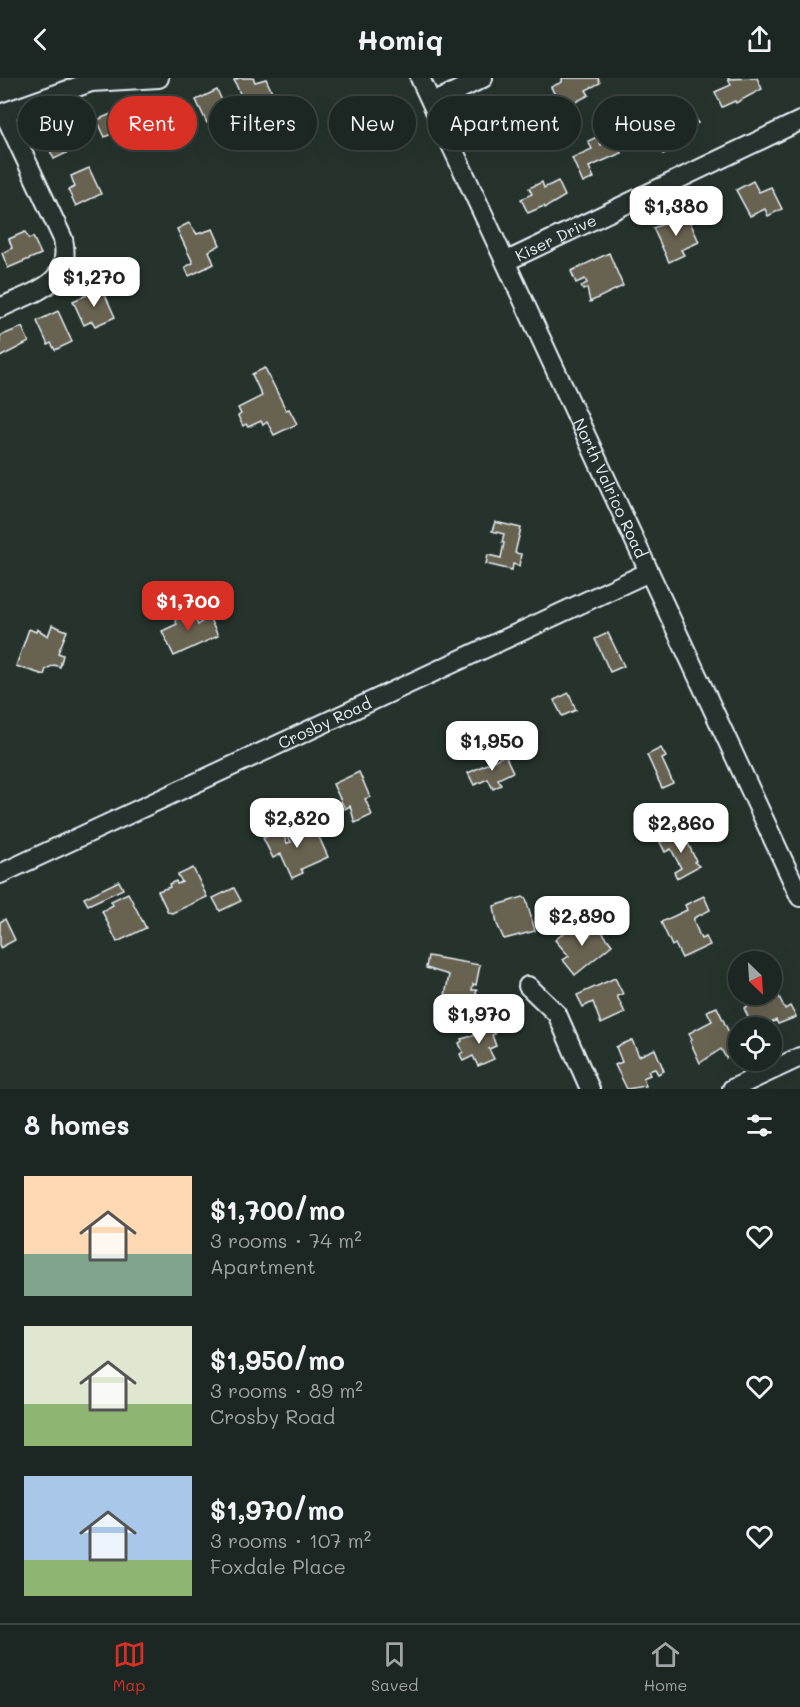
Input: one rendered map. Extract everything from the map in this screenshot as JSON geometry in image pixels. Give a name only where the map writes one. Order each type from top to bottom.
[{"type":"street","points":[[0,308],[44,287],[57,277],[66,263],[63,239],[2,113],[91,82],[159,78]]},
{"type":"street","name":"North Valrico Road","points":[[420,78],[429,96]]},
{"type":"street","points":[[446,96],[483,78]]},
{"type":"street","name":"Kiser Drive","points":[[507,261],[800,121]]},
{"type":"street","name":"North Valrico Road","points":[[454,150],[800,897]]},
{"type":"street","name":"Crosby Road","points":[[0,874],[649,572]]},
{"type":"street","points":[[528,986],[557,1014],[590,1089]]},
{"type":"street","points":[[732,1089],[800,1058]]},
{"type":"building","points":[[253,78],[255,82],[266,79],[273,94],[241,96],[234,80]]},
{"type":"building","points":[[562,78],[598,78],[600,83],[586,90],[589,95],[581,99],[581,96],[556,96],[551,87],[562,82]]},
{"type":"building","points":[[757,78],[762,89],[736,103],[735,101],[722,107],[715,92],[731,85],[728,79]]},
{"type":"building","points":[[217,90],[220,96],[209,96],[209,122],[207,123],[197,100]]},
{"type":"building","points":[[108,115],[108,136],[105,137],[97,120]]},
{"type":"building","points":[[593,139],[593,150],[620,150],[621,153],[589,167],[594,178],[583,183],[572,158],[592,149],[588,141]]},
{"type":"building","points":[[50,150],[73,150],[54,159]]},
{"type":"building","points":[[89,168],[101,194],[76,206],[68,190],[75,187],[71,176]]},
{"type":"building","points":[[558,181],[565,196],[545,208],[544,206],[528,213],[521,199],[532,194],[529,188],[542,182],[544,188]]},
{"type":"building","points":[[753,181],[759,192],[771,187],[782,209],[768,216],[765,209],[750,216],[736,190]]},
{"type":"building","points":[[687,215],[699,242],[681,250],[684,255],[669,262],[653,228]]},
{"type":"building","points":[[189,223],[197,234],[213,229],[220,245],[209,251],[214,264],[189,276],[185,267],[193,263],[177,229]]},
{"type":"building","points":[[25,232],[29,239],[33,237],[41,254],[8,268],[2,253],[12,248],[9,239]]},
{"type":"building","points":[[609,253],[623,286],[590,302],[587,288],[583,290],[581,286],[587,283],[585,279],[576,283],[571,271]]},
{"type":"building","points":[[102,288],[115,317],[95,326],[92,321],[84,325],[73,301]]},
{"type":"building","points":[[58,311],[72,342],[55,350],[51,343],[48,345],[37,321]]},
{"type":"building","points":[[22,327],[29,342],[0,357],[0,336]]},
{"type":"building","points":[[265,368],[286,410],[289,409],[297,424],[274,435],[267,422],[263,425],[261,421],[248,427],[246,424],[243,426],[238,416],[241,414],[238,408],[262,396],[252,374]]},
{"type":"building","points":[[495,522],[521,528],[515,553],[521,554],[519,566],[513,564],[512,570],[486,564],[488,555],[501,558],[504,534],[492,531]]},
{"type":"building","points":[[190,606],[198,625],[205,619],[210,619],[218,636],[174,656],[162,631],[177,624],[173,614]]},
{"type":"building","points":[[52,625],[67,631],[58,653],[63,655],[60,667],[54,665],[46,669],[44,675],[16,666],[29,629],[36,632],[37,629],[48,636]]},
{"type":"building","points":[[608,633],[624,666],[610,672],[595,639]]},
{"type":"building","points":[[569,693],[576,710],[562,716],[554,700]]},
{"type":"building","points":[[661,748],[666,757],[662,759],[673,783],[662,788],[647,755]]},
{"type":"building","points":[[505,755],[513,772],[498,779],[501,785],[493,789],[488,779],[474,785],[468,773]]},
{"type":"building","points":[[359,772],[370,797],[365,799],[372,815],[355,823],[350,806],[345,809],[333,784]]},
{"type":"building","points":[[305,828],[307,832],[315,828],[328,857],[301,869],[303,873],[292,878],[281,854],[273,858],[263,838],[281,830],[287,843],[291,842],[288,836]]},
{"type":"building","points":[[672,836],[674,840],[682,836],[685,842],[687,841],[696,861],[694,862],[699,866],[677,878],[674,872],[681,868],[671,849],[665,852],[660,842]]},
{"type":"building","points":[[193,868],[207,897],[172,913],[168,912],[158,891],[170,887],[169,884],[176,881],[177,884],[182,882],[178,875]]},
{"type":"building","points":[[119,881],[123,889],[88,905],[84,898]]},
{"type":"building","points":[[234,888],[241,901],[220,911],[213,898]]},
{"type":"building","points":[[128,893],[146,928],[117,942],[102,911],[113,905],[111,901]]},
{"type":"building","points":[[704,896],[710,910],[694,918],[694,922],[701,939],[706,937],[710,945],[682,958],[675,944],[672,946],[661,922],[687,910],[685,905]]},
{"type":"building","points":[[523,897],[526,899],[535,931],[504,939],[497,924],[494,906]]},
{"type":"building","points":[[5,919],[15,940],[0,948],[0,922]]},
{"type":"building","points":[[576,923],[587,937],[599,928],[612,945],[575,975],[563,960],[569,956],[555,940]]},
{"type":"building","points":[[428,956],[480,965],[476,985],[473,984],[472,990],[477,990],[473,1006],[444,1001],[449,975],[426,968]]},
{"type":"building","points":[[615,978],[623,994],[617,996],[625,1013],[601,1024],[593,1002],[583,1007],[577,995]]},
{"type":"building","points":[[782,1003],[785,1009],[790,1006],[796,1017],[782,1022],[782,1017],[748,1017],[744,1008],[750,1005],[782,1005]]},
{"type":"building","points":[[717,1007],[728,1031],[728,1057],[726,1058],[721,1049],[700,1063],[690,1041],[692,1040],[689,1033],[712,1021],[707,1011]]},
{"type":"building","points":[[490,1022],[495,1034],[492,1035],[496,1046],[489,1049],[494,1059],[478,1066],[473,1056],[463,1061],[460,1054],[463,1052],[459,1043],[461,1039],[476,1035],[474,1029]]},
{"type":"building","points":[[632,1040],[639,1056],[655,1049],[664,1071],[658,1074],[655,1069],[648,1071],[650,1075],[643,1078],[646,1086],[627,1089],[615,1065],[622,1062],[616,1047]]}]
